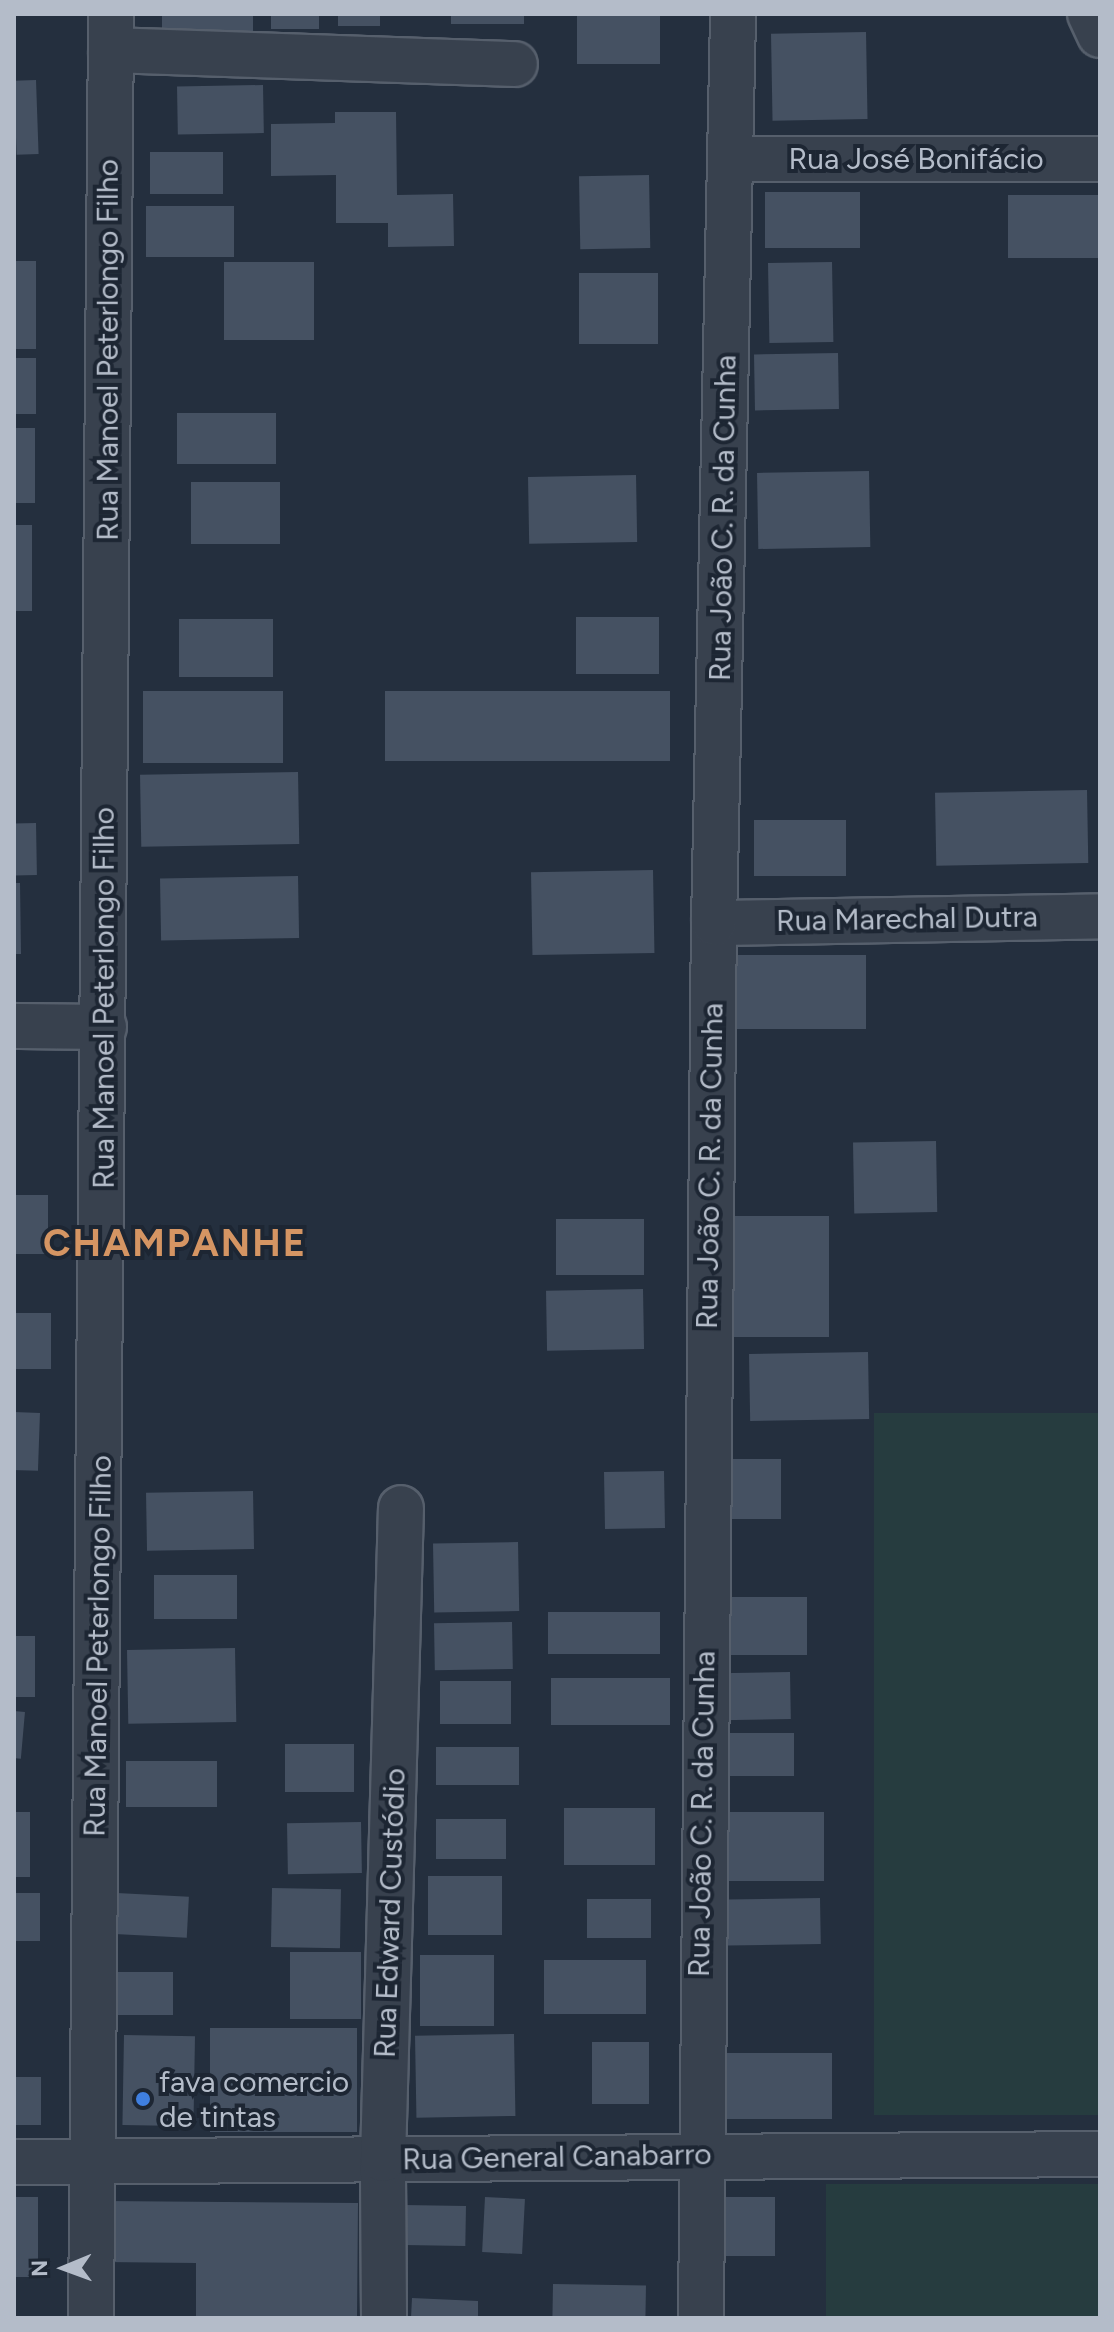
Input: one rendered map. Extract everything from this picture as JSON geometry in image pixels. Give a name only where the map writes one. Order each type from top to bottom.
[{"type":"street","name":"Rua João C. R. da Cunha","points":[[701,2318],[700,2156],[714,923],[733,14]]},
{"type":"street","points":[[1090,14],[1100,35]]},
{"type":"street","points":[[111,32],[515,64]]},
{"type":"street","name":"Rua Manoel Peterlongo Filho","points":[[91,2318],[111,32]]},
{"type":"street","name":"Rua José Bonifácio","points":[[732,159],[1100,159]]},
{"type":"street","name":"Rua Marechal Dutra","points":[[714,923],[1100,916]]},
{"type":"street","points":[[14,1026],[104,1027]]},
{"type":"street","name":"Rua Edward Custódio","points":[[384,2318],[383,2159],[401,1508]]},
{"type":"street","name":"Rua General Canabarro","points":[[14,2162],[1100,2154]]},
{"type":"green space","points":[[874,1413],[1100,1413],[1100,2115],[874,2115]]},
{"type":"green space","points":[[826,2184],[1100,2184],[1100,2318],[826,2318]]},
{"type":"building","points":[[162,14],[253,14],[253,33],[162,33]]},
{"type":"building","points":[[271,14],[319,14],[319,29],[271,29]]},
{"type":"building","points":[[338,14],[380,14],[380,26],[338,26]]},
{"type":"building","points":[[451,14],[524,14],[524,24],[451,24]]},
{"type":"building","points":[[577,14],[660,14],[660,64],[577,64]]},
{"type":"building","points":[[866,32],[868,119],[773,121],[771,34]]},
{"type":"building","points":[[36,80],[39,154],[17,155],[14,81]]},
{"type":"building","points":[[263,85],[264,133],[178,134],[177,87]]},
{"type":"building","points":[[335,112],[396,112],[397,195],[453,194],[454,246],[388,247],[388,223],[336,223],[336,175],[271,176],[271,124],[335,123]]},
{"type":"building","points":[[150,152],[223,152],[223,194],[150,194]]},
{"type":"building","points":[[649,175],[650,248],[580,249],[579,176]]},
{"type":"building","points":[[765,192],[860,192],[860,248],[765,248]]},
{"type":"building","points":[[1008,195],[1100,195],[1100,258],[1008,258]]},
{"type":"building","points":[[146,206],[234,206],[234,257],[146,257]]},
{"type":"building","points":[[14,261],[36,261],[36,349],[14,349]]},
{"type":"building","points":[[224,262],[314,262],[314,340],[224,340]]},
{"type":"building","points":[[832,262],[833,342],[769,343],[768,263]]},
{"type":"building","points":[[579,273],[658,273],[658,344],[579,344]]},
{"type":"building","points":[[838,353],[839,409],[755,410],[754,354]]},
{"type":"building","points":[[14,358],[36,358],[36,414],[14,414]]},
{"type":"building","points":[[177,413],[276,413],[276,464],[177,464]]},
{"type":"building","points":[[14,428],[35,428],[35,503],[14,503]]},
{"type":"building","points":[[869,471],[870,547],[758,549],[757,473]]},
{"type":"building","points":[[636,475],[637,542],[529,544],[528,477]]},
{"type":"building","points":[[191,482],[280,482],[280,544],[191,544]]},
{"type":"building","points":[[14,525],[32,525],[32,611],[14,611]]},
{"type":"building","points":[[576,617],[659,617],[659,674],[576,674]]},
{"type":"building","points":[[179,619],[273,619],[273,677],[179,677]]},
{"type":"building","points":[[143,691],[283,691],[283,763],[143,763]]},
{"type":"building","points":[[385,691],[670,691],[670,761],[385,761]]},
{"type":"building","points":[[298,772],[299,844],[141,847],[140,775]]},
{"type":"building","points":[[1087,790],[1088,863],[936,866],[935,793]]},
{"type":"building","points":[[754,820],[846,820],[846,876],[754,876]]},
{"type":"building","points":[[14,823],[36,823],[37,875],[15,875]]},
{"type":"building","points":[[653,870],[654,953],[532,955],[531,872]]},
{"type":"building","points":[[298,876],[299,938],[161,940],[160,878]]},
{"type":"building","points":[[14,883],[20,883],[21,954],[14,954]]},
{"type":"building","points":[[734,955],[866,955],[866,1029],[734,1029]]},
{"type":"building","points":[[936,1141],[937,1212],[854,1213],[853,1142]]},
{"type":"building","points":[[14,1195],[48,1195],[48,1254],[14,1254]]},
{"type":"building","points":[[734,1216],[829,1216],[829,1337],[734,1337]]},
{"type":"building","points":[[556,1219],[644,1219],[644,1275],[556,1275]]},
{"type":"building","points":[[643,1289],[644,1349],[547,1351],[546,1291]]},
{"type":"building","points":[[14,1313],[51,1313],[51,1369],[14,1369]]},
{"type":"building","points":[[868,1352],[869,1419],[750,1421],[749,1354]]},
{"type":"building","points":[[14,1412],[40,1413],[38,1471],[14,1470]]},
{"type":"building","points":[[715,1459],[781,1459],[781,1519],[715,1519]]},
{"type":"building","points":[[664,1471],[665,1528],[605,1529],[604,1472]]},
{"type":"building","points":[[253,1491],[254,1549],[147,1551],[146,1493]]},
{"type":"building","points":[[518,1542],[519,1611],[434,1612],[433,1543]]},
{"type":"building","points":[[154,1575],[237,1575],[237,1619],[154,1619]]},
{"type":"building","points":[[717,1597],[807,1597],[807,1655],[717,1655]]},
{"type":"building","points":[[548,1612],[660,1612],[660,1654],[548,1654]]},
{"type":"building","points":[[512,1622],[513,1669],[435,1670],[434,1623]]},
{"type":"building","points":[[14,1636],[35,1636],[35,1697],[14,1697]]},
{"type":"building","points":[[235,1648],[236,1722],[128,1724],[127,1650]]},
{"type":"building","points":[[790,1672],[791,1719],[720,1720],[719,1673]]},
{"type":"building","points":[[551,1678],[670,1678],[670,1725],[551,1725]]},
{"type":"building","points":[[440,1681],[511,1681],[511,1724],[440,1724]]},
{"type":"building","points":[[14,1711],[25,1712],[21,1759],[14,1758]]},
{"type":"building","points":[[727,1733],[794,1733],[794,1776],[727,1776]]},
{"type":"building","points":[[285,1744],[354,1744],[354,1792],[285,1792]]},
{"type":"building","points":[[436,1747],[519,1747],[519,1785],[436,1785]]},
{"type":"building","points":[[126,1761],[217,1761],[217,1807],[126,1807]]},
{"type":"building","points":[[564,1808],[655,1808],[655,1865],[564,1865]]},
{"type":"building","points":[[14,1812],[30,1812],[30,1877],[14,1877]]},
{"type":"building","points":[[724,1812],[824,1812],[824,1881],[724,1881]]},
{"type":"building","points":[[436,1819],[506,1819],[506,1859],[436,1859]]},
{"type":"building","points":[[361,1822],[362,1873],[288,1874],[287,1823]]},
{"type":"building","points":[[428,1876],[502,1876],[502,1935],[428,1935]]},
{"type":"building","points":[[272,1888],[341,1889],[340,1948],[271,1947]]},
{"type":"building","points":[[14,1893],[40,1893],[40,1941],[14,1941]]},
{"type":"building","points":[[117,1893],[189,1897],[187,1938],[115,1934]]},
{"type":"building","points":[[820,1898],[821,1944],[728,1946],[727,1900]]},
{"type":"building","points":[[587,1899],[651,1899],[651,1938],[587,1938]]},
{"type":"building","points":[[290,1952],[361,1952],[361,2019],[290,2019]]},
{"type":"building","points":[[420,1955],[494,1955],[494,2026],[420,2026]]},
{"type":"building","points":[[544,1960],[646,1960],[646,2014],[544,2014]]},
{"type":"building","points":[[114,1972],[173,1972],[173,2015],[114,2015]]},
{"type":"building","points":[[210,2028],[357,2028],[357,2132],[210,2132]]},
{"type":"building","points":[[514,2034],[515,2116],[416,2118],[415,2036]]},
{"type":"building","points":[[124,2035],[195,2036],[193,2126],[122,2125]]},
{"type":"building","points":[[592,2042],[649,2042],[649,2104],[592,2104]]},
{"type":"building","points":[[726,2053],[832,2053],[832,2119],[726,2119]]},
{"type":"building","points":[[14,2077],[41,2077],[41,2125],[14,2125]]},
{"type":"building","points":[[14,2197],[38,2197],[38,2277],[14,2277]]},
{"type":"building","points":[[485,2197],[525,2199],[522,2254],[482,2252]]},
{"type":"building","points":[[718,2197],[775,2197],[775,2256],[718,2256]]},
{"type":"building","points":[[104,2201],[358,2203],[357,2318],[196,2318],[196,2263],[104,2262]]},
{"type":"building","points":[[404,2205],[466,2206],[465,2246],[403,2245]]},
{"type":"building","points":[[553,2284],[646,2286],[645,2318],[552,2318]]},
{"type":"building","points":[[412,2298],[478,2301],[478,2318],[411,2318]]},
{"type":"place","name":"fava comercio de tintas","points":[[143,2099]]},
{"type":"district","name":"CHAMPANHE","points":[[175,1244]]}]
